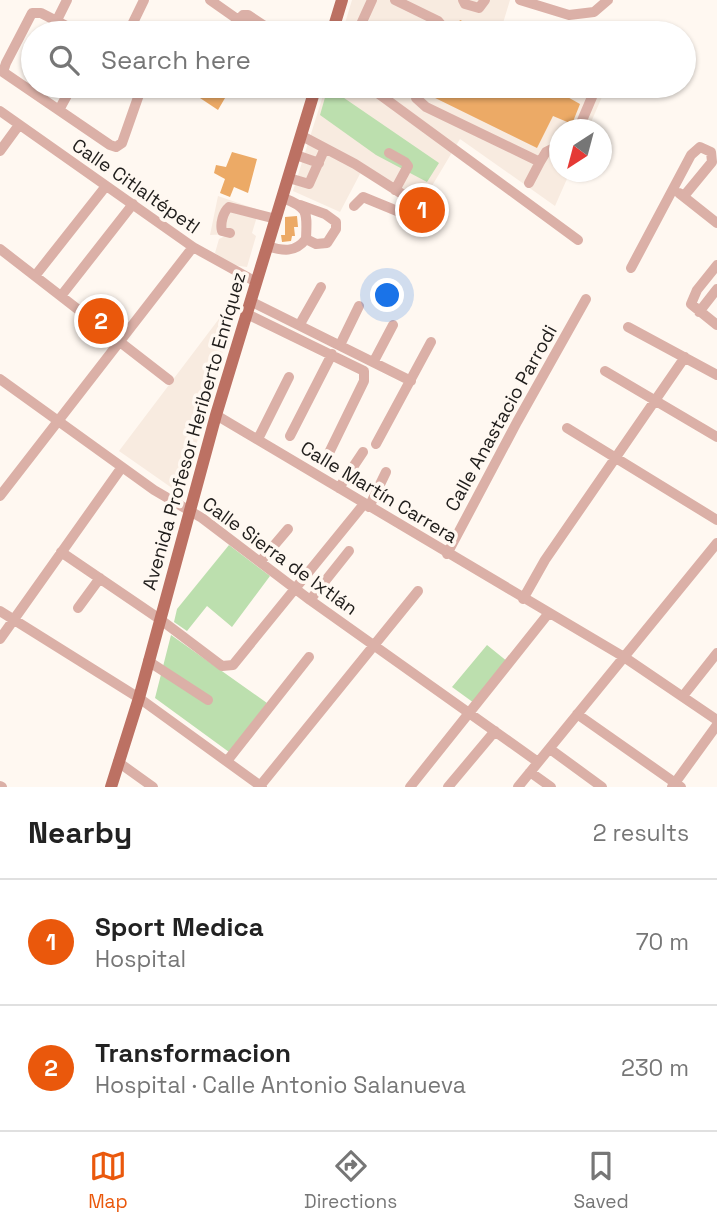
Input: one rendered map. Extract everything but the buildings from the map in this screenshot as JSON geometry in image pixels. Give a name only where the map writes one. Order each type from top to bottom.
[{"type":"main road","points":[[336,21],[342,0]]},
{"type":"main road","name":"Avenida Profesor Heriberto Enríquez","points":[[111,787],[139,698],[216,415],[313,98]]},
{"type":"street","points":[[28,21],[32,13],[41,13],[57,20],[67,0]]},
{"type":"street","points":[[134,21],[144,0]]},
{"type":"street","points":[[210,0],[238,20],[243,15],[248,15],[257,21]]},
{"type":"street","points":[[362,21],[372,0]]},
{"type":"street","points":[[395,0],[438,21]]},
{"type":"street","points":[[463,0],[465,4],[479,8],[485,0]]},
{"type":"street","points":[[520,0],[569,15],[594,12],[608,0]]},
{"type":"street","points":[[21,34],[3,72],[21,84]]},
{"type":"street","points":[[41,98],[110,145],[120,146],[138,98]]},
{"type":"street","points":[[59,110],[66,98]]},
{"type":"street","points":[[384,98],[578,240]]},
{"type":"street","points":[[416,98],[426,107],[540,162]]},
{"type":"street","points":[[583,119],[592,98]]},
{"type":"street","name":"Calle Citlaltépetl","points":[[0,111],[193,247],[256,282]]},
{"type":"street","points":[[0,151],[19,125]]},
{"type":"street","points":[[302,136],[410,199],[413,204],[410,211],[402,212],[363,197],[354,206]]},
{"type":"street","points":[[631,268],[695,150],[700,147],[708,149],[712,162],[684,196]]},
{"type":"street","points":[[289,178],[309,184],[325,148]]},
{"type":"street","points":[[529,183],[549,150]]},
{"type":"street","points":[[389,153],[408,166],[395,190]]},
{"type":"street","points":[[296,155],[319,163]]},
{"type":"street","points":[[35,276],[106,186]]},
{"type":"street","points":[[674,189],[717,223]]},
{"type":"street","points":[[283,198],[325,214],[336,222],[336,229],[327,243],[316,244],[306,239]]},
{"type":"street","points":[[61,296],[133,204]]},
{"type":"street","points":[[300,205],[306,217],[306,239]]},
{"type":"street","points":[[230,233],[221,230],[224,213],[229,206],[276,219]]},
{"type":"street","points":[[267,246],[284,251],[292,250],[306,239]]},
{"type":"street","points":[[0,496],[193,247]]},
{"type":"street","points":[[0,249],[169,380]]},
{"type":"street","points":[[717,265],[697,290],[691,304],[717,325]]},
{"type":"street","points":[[300,324],[321,287]]},
{"type":"street","points":[[699,312],[713,303],[717,289]]},
{"type":"street","points":[[697,290],[713,303]]},
{"type":"street","name":"Calle Anastacio Parrodi","points":[[447,554],[586,299]]},
{"type":"street","points":[[340,345],[359,306]]},
{"type":"street","points":[[248,307],[300,324],[411,380]]},
{"type":"street","points":[[248,307],[362,369],[366,376],[325,461]]},
{"type":"street","points":[[374,362],[393,325]]},
{"type":"street","points":[[628,327],[717,375]]},
{"type":"street","points":[[376,444],[431,342]]},
{"type":"street","points":[[290,436],[332,355]]},
{"type":"street","points":[[523,598],[545,560],[685,357]]},
{"type":"street","points":[[605,371],[717,437]]},
{"type":"street","points":[[258,439],[289,377]]},
{"type":"street","name":"Calle Sierra de Ixtlán","points":[[0,379],[154,490],[190,511],[538,762]]},
{"type":"street","name":"Calle Martín Carrera","points":[[216,415],[624,657],[717,722]]},
{"type":"street","points":[[566,428],[717,520]]},
{"type":"street","points":[[339,488],[363,452]]},
{"type":"street","points":[[0,639],[122,467]]},
{"type":"street","points":[[61,552],[222,666],[230,666],[366,506],[386,472]]},
{"type":"street","points":[[260,562],[288,529]]},
{"type":"street","points":[[518,787],[717,543]]},
{"type":"street","points":[[310,600],[349,551]]},
{"type":"street","points":[[78,608],[100,578]]},
{"type":"street","points":[[0,611],[139,698],[261,786],[418,591]]},
{"type":"street","points":[[410,787],[548,614]]},
{"type":"street","points":[[683,696],[717,653]]},
{"type":"street","points":[[227,761],[309,657]]},
{"type":"street","points":[[148,660],[208,700]]},
{"type":"street","points":[[577,714],[676,786],[717,722]]},
{"type":"street","points":[[448,787],[495,731]]},
{"type":"street","points":[[550,749],[602,787]]},
{"type":"street","points":[[118,762],[153,787]]},
{"type":"street","points":[[530,772],[551,787]]},
{"type":"shaded area","points":[[352,0],[510,0],[504,21],[346,21]]},
{"type":"shaded area","points":[[322,98],[602,98],[592,119],[549,119],[549,182],[566,182],[555,206],[460,139],[420,206],[361,172],[340,212],[293,191]]},
{"type":"shaded area","points":[[218,196],[259,210],[252,233],[256,236],[247,267],[232,265],[215,253],[219,239],[229,234],[210,235]]},
{"type":"shaded area","points":[[240,291],[182,495],[119,451]]},
{"type":"green space","points":[[325,98],[344,98],[439,163],[427,182],[376,155],[320,115]]},
{"type":"green space","points":[[229,545],[270,576],[232,627],[207,606],[187,631],[174,622],[177,609]]},
{"type":"green space","points":[[171,635],[267,703],[229,752],[155,698]]},
{"type":"green space","points":[[487,645],[508,662],[474,703],[452,687]]},
{"type":"place","name":"Sport Medica","points":[[422,210]]},
{"type":"place","name":"Transformacion","points":[[101,321]]}]
